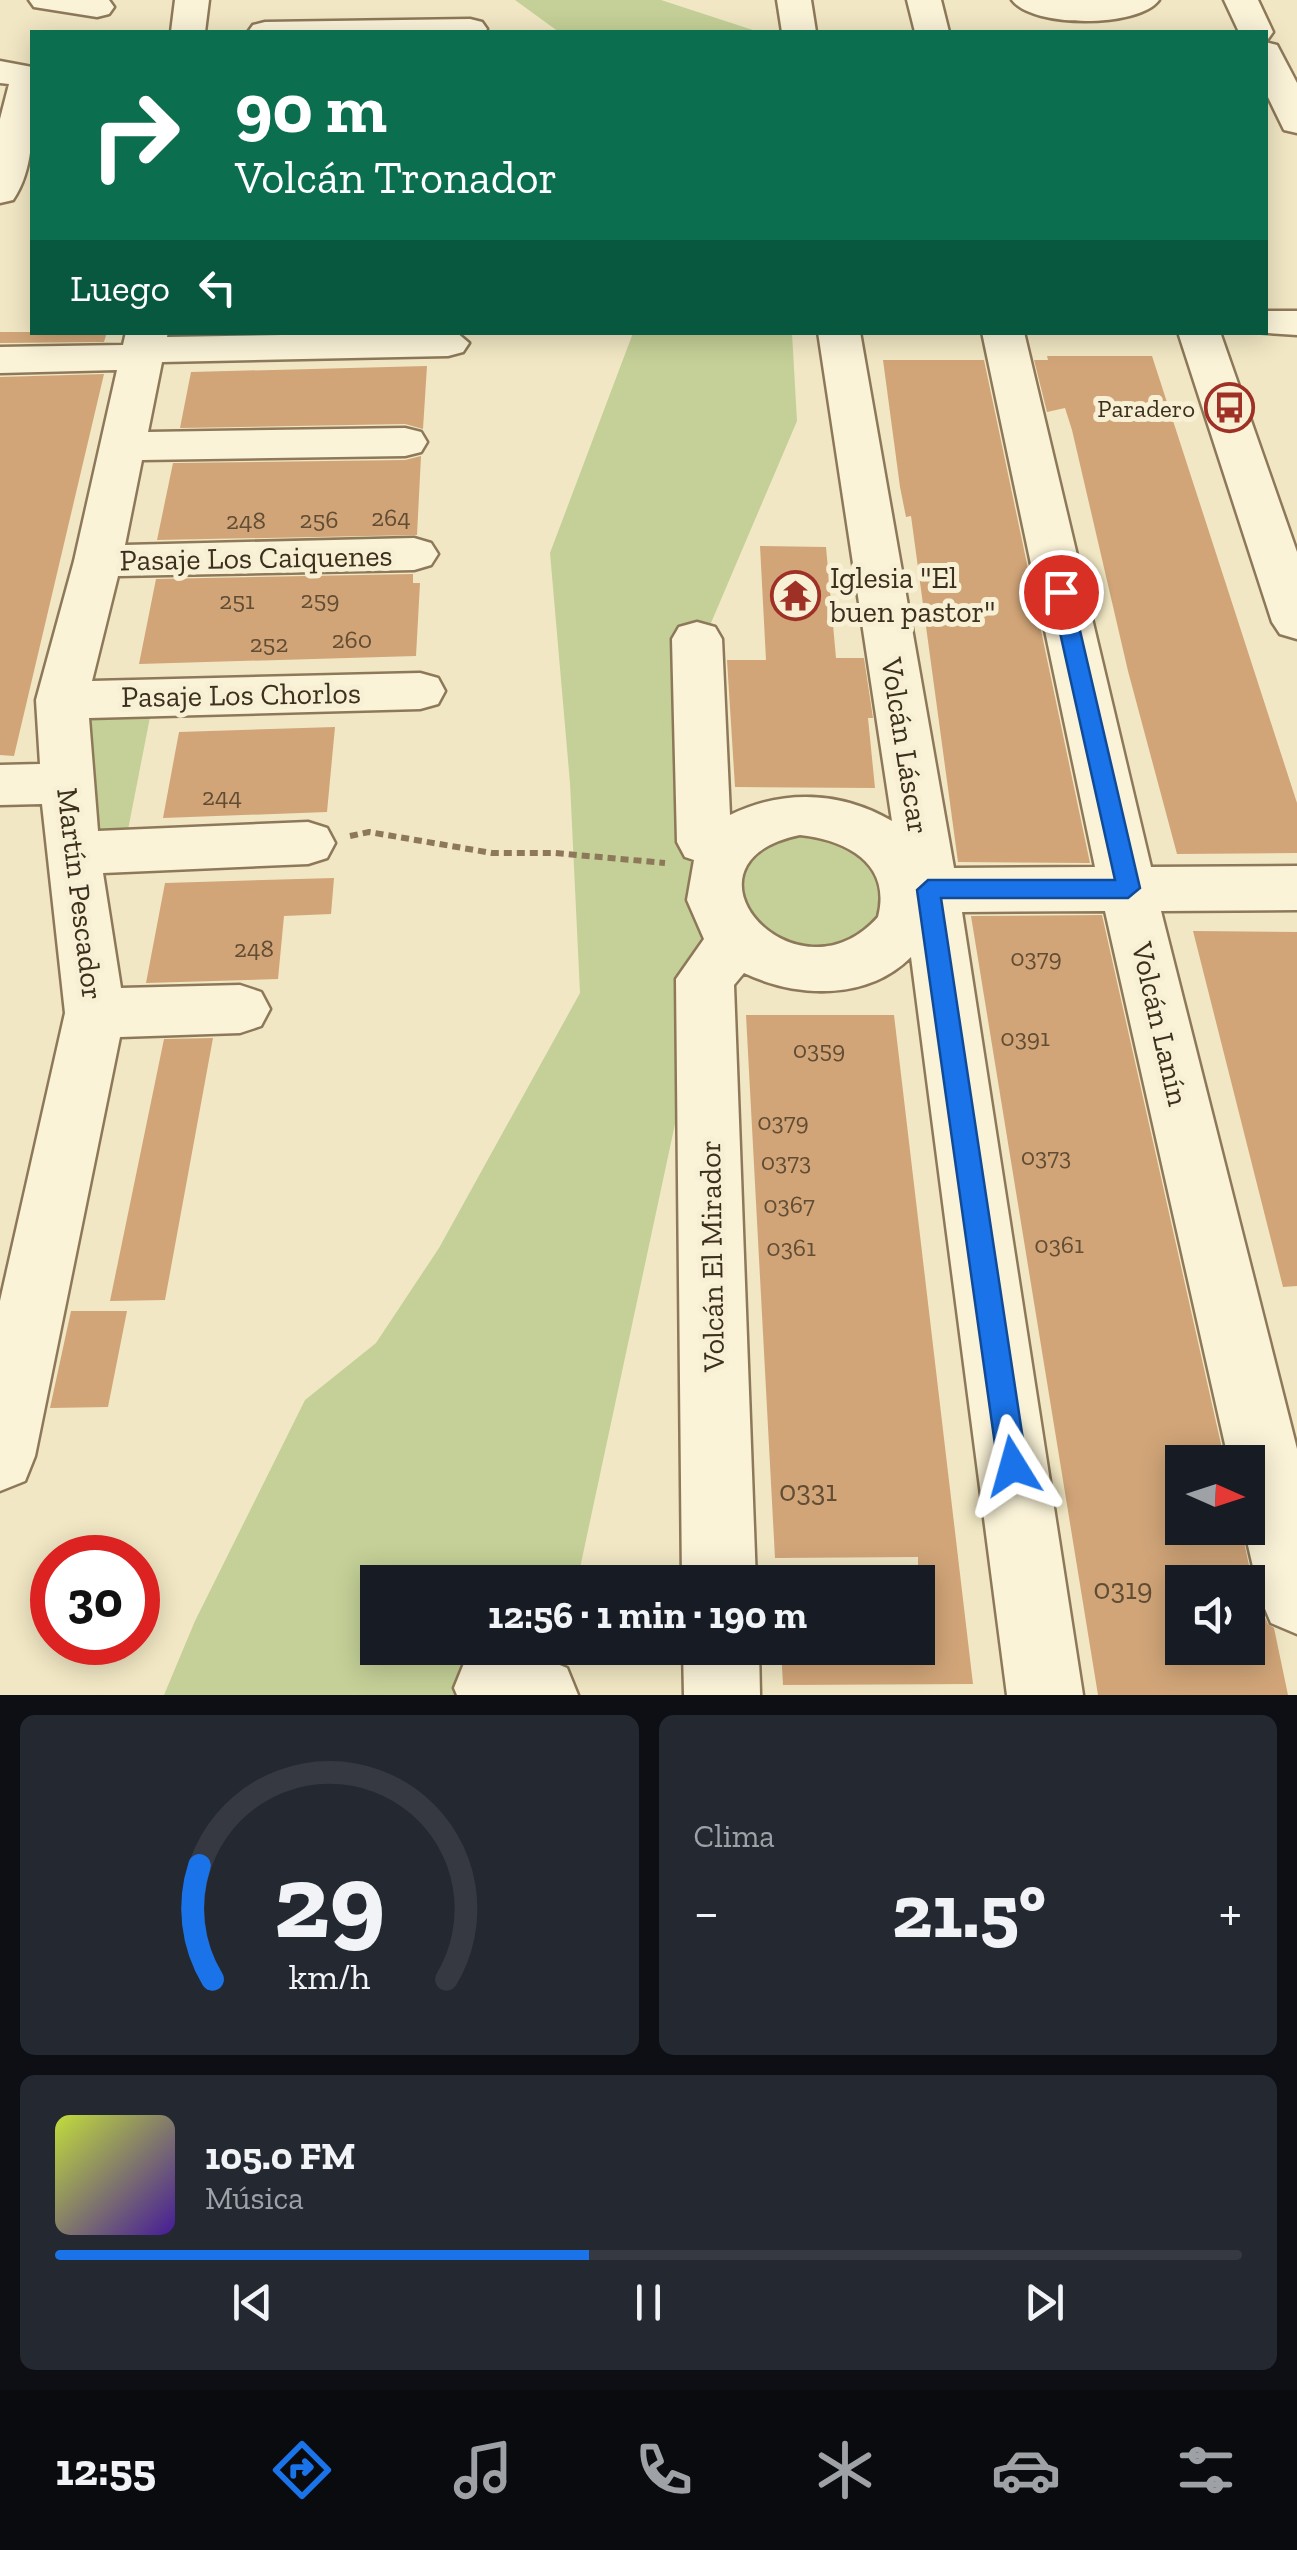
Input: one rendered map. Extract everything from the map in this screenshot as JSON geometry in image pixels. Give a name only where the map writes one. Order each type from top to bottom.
[{"type":"street","points":[[46,0],[98,7]]},
{"type":"street","points":[[188,30],[192,0]]},
{"type":"street","points":[[794,0],[799,30]]},
{"type":"street","points":[[924,0],[932,30]]},
{"type":"street","points":[[1029,0],[1091,22],[1142,0]]},
{"type":"street","points":[[1241,0],[1255,30]]},
{"type":"street","points":[[402,30],[470,29]]},
{"type":"street","points":[[1268,59],[1297,122]]},
{"type":"street","points":[[0,192],[27,84],[12,74]]},
{"type":"street","points":[[1268,133],[1297,134]]},
{"type":"street","points":[[1268,323],[1297,323]]},
{"type":"street","name":"Volcán Láscar","points":[[839,335],[919,890],[1045,1695]]},
{"type":"street","name":"Volcán Lanín","points":[[1004,335],[1128,888],[1297,1597]]},
{"type":"street","points":[[1199,335],[1288,570],[1297,622]]},
{"type":"street","points":[[0,360],[145,346],[448,342]]},
{"type":"street","name":"Martín Pescador","points":[[0,1456],[18,1284],[96,1013],[72,853],[62,700],[98,561],[145,346]]},
{"type":"street","points":[[124,446],[405,442]]},
{"type":"street","name":"Pasaje Los Caiquenes","points":[[98,561],[414,554]]},
{"type":"street","points":[[697,640],[704,842],[721,859]]},
{"type":"street","name":"Pasaje Los Chorlos","points":[[62,700],[420,691]]},
{"type":"street","points":[[0,785],[65,783]]},
{"type":"street","points":[[800,815],[831,818],[860,828],[884,844],[919,890],[897,935],[877,952],[852,964],[821,970],[790,967],[761,957],[737,940],[715,905],[713,886],[721,859],[745,832],[771,820],[800,815]]},
{"type":"street","points":[[72,853],[308,844]]},
{"type":"street","points":[[919,890],[1297,888]]},
{"type":"street","name":"Volcán El Mirador","points":[[719,1565],[706,979],[737,940]]},
{"type":"street","points":[[96,1013],[240,1010]]},
{"type":"street","points":[[721,1665],[722,1695]]},
{"type":"path","points":[[308,844],[369,832],[492,853],[721,859]]},
{"type":"green space","points":[[515,0],[661,0],[753,30],[556,30]]},
{"type":"green space","points":[[632,335],[792,335],[797,421],[708,630],[703,993],[581,1565],[360,1565],[360,1665],[518,1665],[493,1695],[164,1695],[195,1621],[305,1400],[376,1343],[439,1248],[580,993],[570,783],[550,553]]},
{"type":"green space","points":[[151,712],[126,840],[89,842],[82,722],[93,713]]},
{"type":"green space","points":[[801,835],[829,840],[852,851],[869,867],[878,885],[880,904],[873,921],[856,936],[823,946],[793,945],[777,938],[745,912],[740,880],[744,862],[766,845]]},
{"type":"building","points":[[0,332],[106,335],[104,342],[0,343]]},
{"type":"building","points":[[1047,356],[1152,356],[1297,803],[1297,853],[1177,854],[1128,671],[1072,430],[1065,408],[1047,412],[1034,360],[1048,360]]},
{"type":"building","points":[[883,360],[984,360],[1090,863],[958,862],[911,516],[906,517],[900,487]]},
{"type":"building","points":[[427,366],[423,429],[405,424],[180,428],[191,372]]},
{"type":"building","points":[[104,374],[14,756],[0,755],[0,377]]},
{"type":"building","points":[[421,456],[417,535],[157,540],[173,463],[405,460]]},
{"type":"building","points":[[760,546],[826,547],[836,658],[864,658],[873,718],[868,718],[875,788],[735,787],[727,660],[766,660]]},
{"type":"building","points":[[413,574],[413,583],[420,583],[416,656],[139,664],[156,579]]},
{"type":"building","points":[[335,727],[327,812],[163,818],[179,732]]},
{"type":"building","points":[[334,878],[331,914],[284,916],[278,979],[146,983],[165,883]]},
{"type":"building","points":[[1102,915],[1221,1445],[1165,1445],[1165,1545],[1245,1545],[1249,1565],[1165,1565],[1165,1665],[1265,1665],[1265,1618],[1274,1628],[1288,1695],[1098,1695],[971,916]]},
{"type":"building","points":[[1193,931],[1297,932],[1297,1286],[1283,1287]]},
{"type":"building","points":[[746,1015],[894,1015],[973,1684],[783,1685],[782,1665],[935,1665],[935,1565],[918,1565],[918,1557],[775,1558]]},
{"type":"building","points":[[213,1038],[165,1300],[110,1301],[164,1039]]},
{"type":"building","points":[[71,1311],[127,1311],[108,1407],[50,1408]]},
{"type":"place","name":"Paradero","points":[[1230,408]]},
{"type":"place","name":"Iglesia \"El buen pastor\"","points":[[795,595]]},
{"type":"route","points":[[1013,1466],[928,890],[1128,888],[1061,592]]}]
